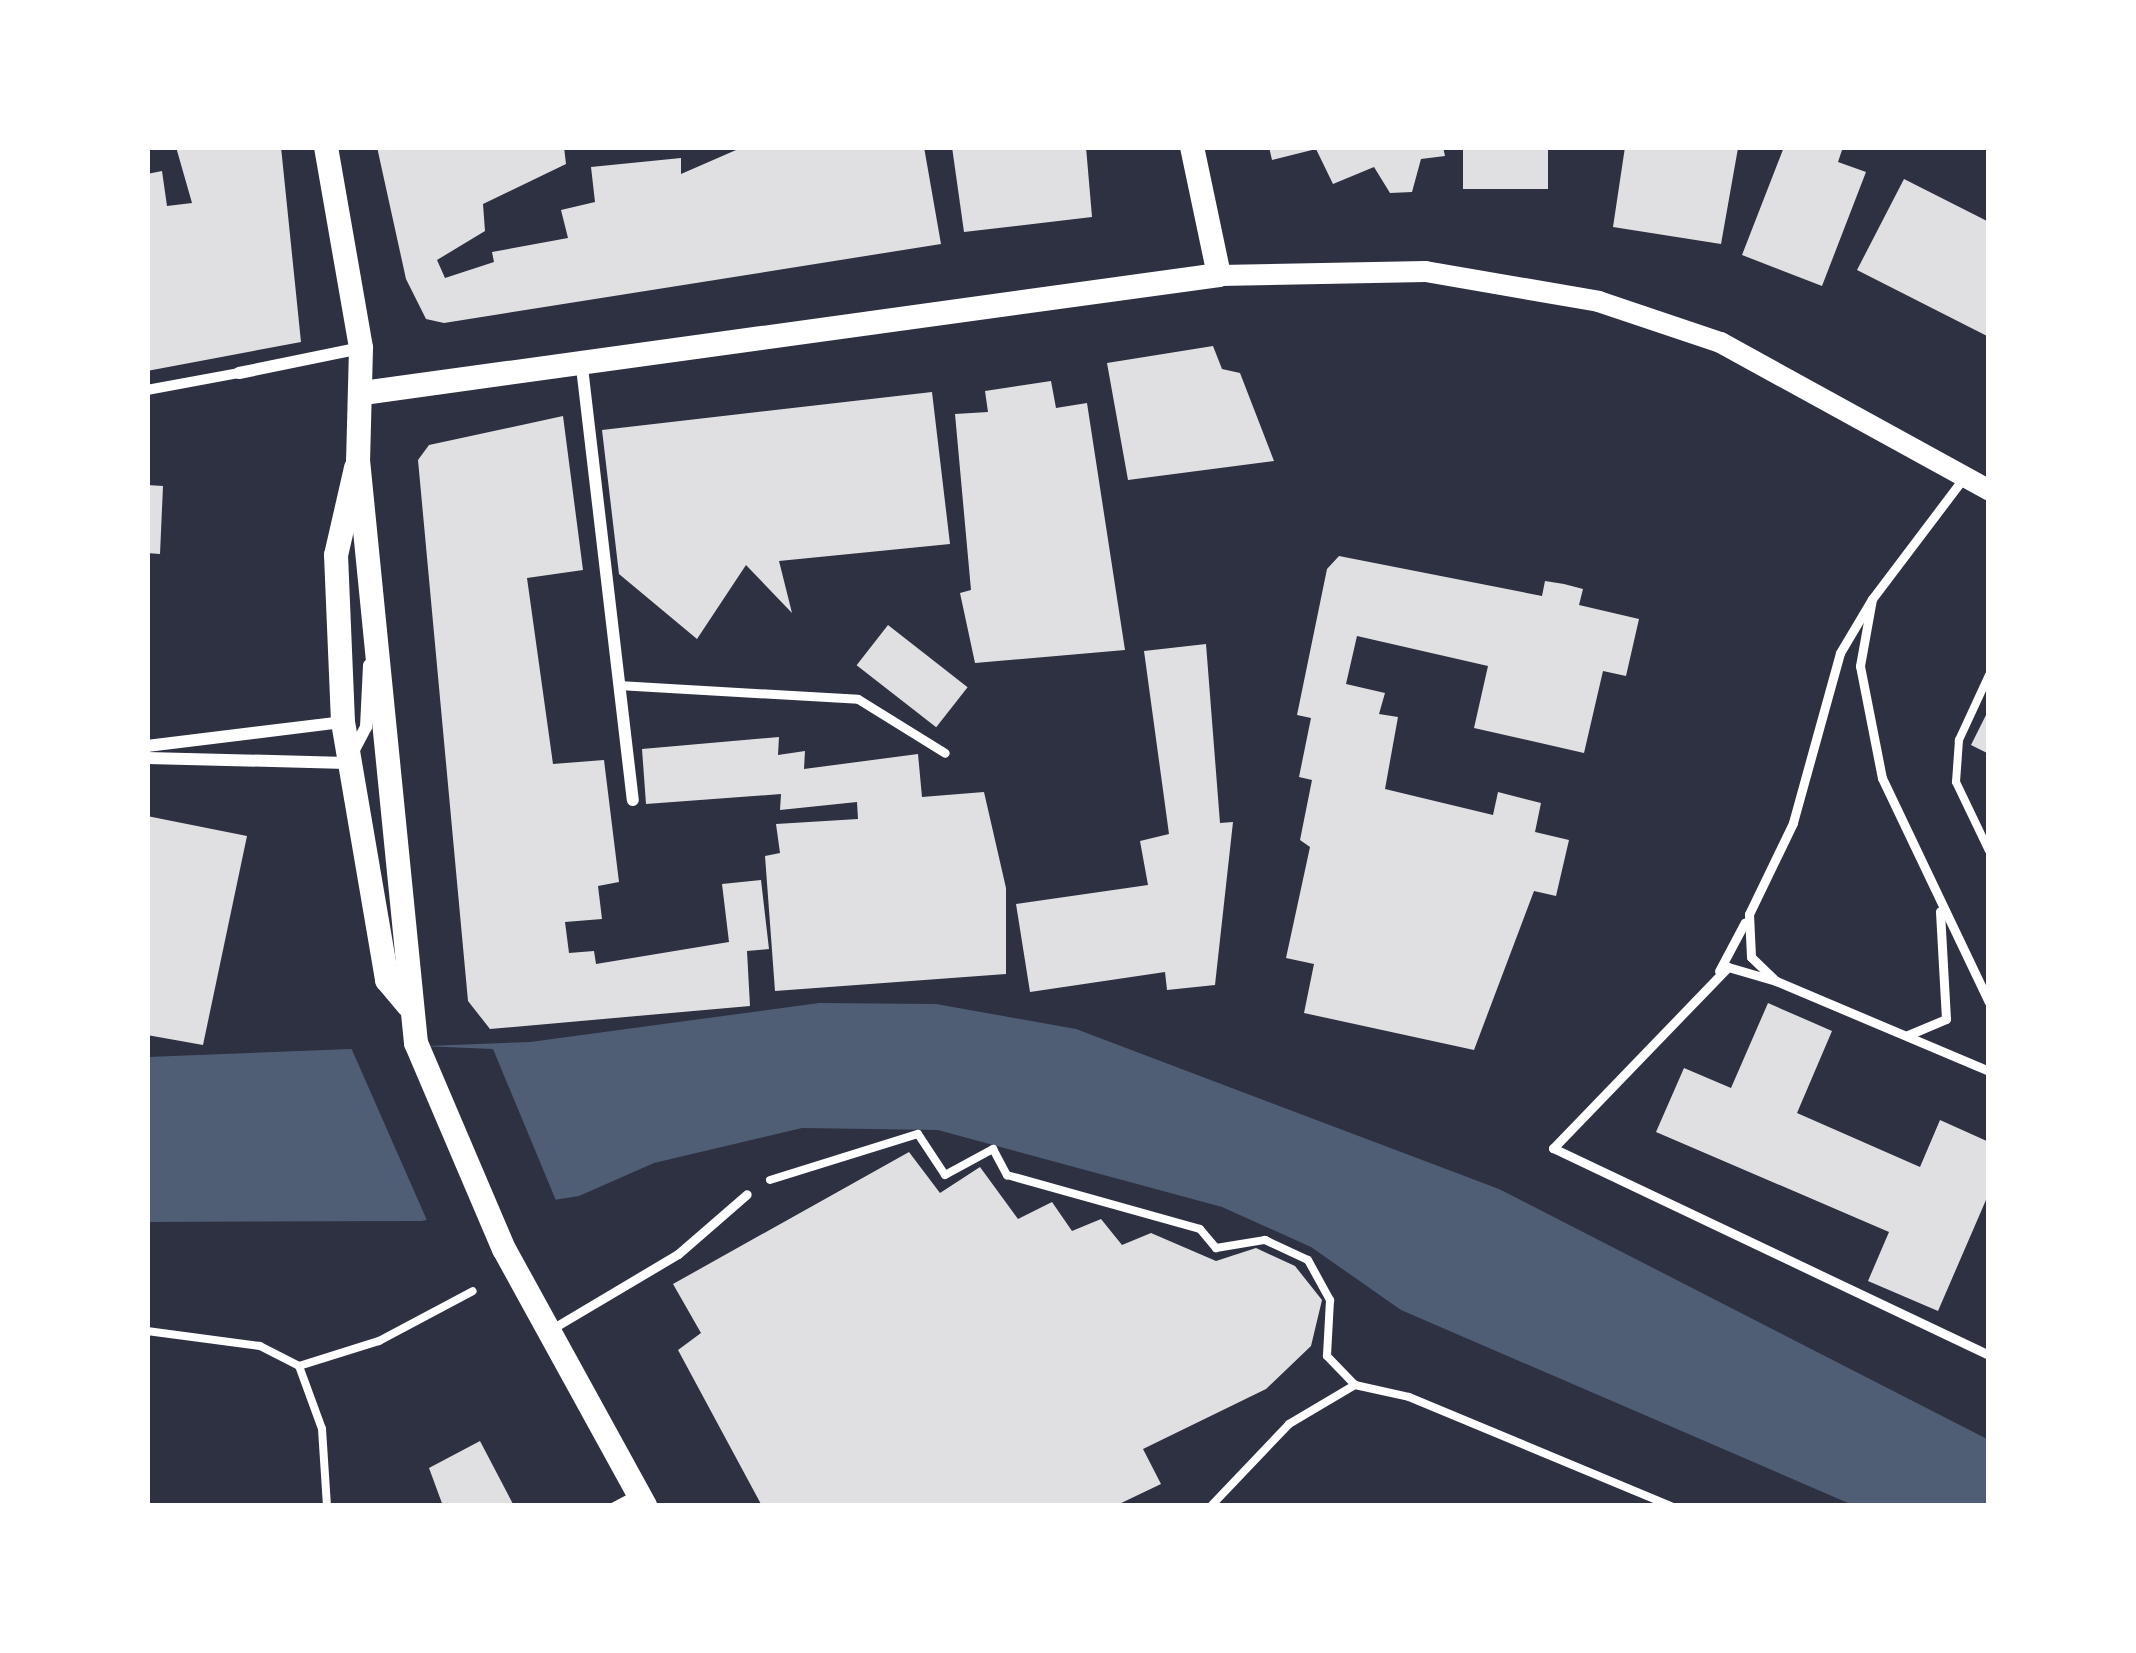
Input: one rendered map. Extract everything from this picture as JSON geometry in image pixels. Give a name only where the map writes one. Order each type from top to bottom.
[{"type":"main road","points":[[326,147],[361,348],[363,393],[358,460],[337,555],[353,728],[347,763],[387,980],[408,1005]]},
{"type":"main road","points":[[363,393],[581,358],[1219,275],[1192,147]]},
{"type":"main road","points":[[358,460],[416,974],[408,1005],[416,1043],[504,1249],[642,1500]]},
{"type":"street","points":[[1219,275],[1364,267],[1563,292],[1720,342],[1989,490]]},
{"type":"street","points":[[147,390],[361,348]]},
{"type":"street","points":[[581,358],[633,800]]},
{"type":"street","points":[[353,728],[375,617]]},
{"type":"street","points":[[147,746],[353,728],[389,754]]},
{"type":"street","points":[[147,758],[347,763]]},
{"type":"lane","points":[[1965,475],[1872,599],[1840,653],[1793,823],[1717,976],[1553,1148],[1989,1355]]},
{"type":"lane","points":[[1872,599],[1865,715],[1938,900],[1989,1002]]},
{"type":"lane","points":[[618,685],[858,699],[945,753]]},
{"type":"lane","points":[[1904,1036],[1946,1019],[1938,900]]},
{"type":"lane","points":[[1749,914],[1751,957],[1776,981]]},
{"type":"lane","points":[[1717,976],[1744,965],[1989,1071]]},
{"type":"lane","points":[[547,1332],[678,1254],[747,1194]]},
{"type":"lane","points":[[614,1506],[642,1500]]},
{"type":"path","points":[[1989,675],[1959,740],[1956,782],[1989,851]]},
{"type":"path","points":[[747,1194],[790,1168],[873,1157],[918,1134],[945,1175],[993,1149],[1007,1175],[1200,1228],[1216,1248],[1264,1240],[1308,1260],[1330,1300],[1327,1356],[1354,1385],[1409,1396],[1671,1506]]},
{"type":"path","points":[[299,1366],[379,1341],[473,1292]]},
{"type":"path","points":[[147,1331],[260,1346],[299,1366],[322,1429],[327,1506]]},
{"type":"path","points":[[1210,1506],[1289,1424],[1354,1385]]},
{"type":"water","points":[[819,1003],[936,1004],[1076,1029],[1499,1189],[1989,1440],[1989,1506],[1855,1506],[1401,1310],[1311,1247],[1222,1207],[938,1130],[802,1128],[654,1163],[579,1196],[421,1221],[147,1222],[147,1057],[530,1042]]},
{"type":"pier","points":[[349,1043],[493,1049],[557,1203],[429,1225]]},
{"type":"building","points":[[176,147],[281,147],[301,342],[147,371],[147,174],[162,171],[167,206],[192,203]]},
{"type":"building","points":[[377,147],[564,147],[566,164],[483,204],[485,231],[437,260],[445,278],[494,262],[492,252],[568,238],[561,210],[595,202],[591,167],[681,158],[681,174],[743,147],[924,147],[941,244],[444,323],[426,319],[406,279]]},
{"type":"building","points":[[952,147],[1086,147],[1092,217],[964,232]]},
{"type":"building","points":[[1269,147],[1443,147],[1445,156],[1421,159],[1412,192],[1390,193],[1374,167],[1333,184],[1316,149],[1272,160]]},
{"type":"building","points":[[1463,147],[1548,147],[1548,189],[1463,189]]},
{"type":"building","points":[[1625,147],[1738,148],[1721,244],[1613,227]]},
{"type":"building","points":[[1784,147],[1843,147],[1838,162],[1866,172],[1822,286],[1742,255]]},
{"type":"building","points":[[1904,179],[1989,222],[1989,337],[1857,270]]},
{"type":"building","points":[[1213,346],[1222,369],[1240,373],[1274,461],[1128,480],[1107,363]]},
{"type":"building","points":[[1051,381],[1056,408],[1087,403],[1125,650],[975,663],[960,593],[971,590],[955,414],[988,412],[985,391]]},
{"type":"building","points":[[932,392],[950,544],[779,561],[792,613],[746,565],[697,639],[619,574],[602,430]]},
{"type":"building","points":[[563,416],[583,570],[527,578],[553,764],[604,760],[619,882],[598,886],[602,919],[565,922],[569,953],[594,951],[596,964],[729,942],[722,884],[761,880],[769,949],[747,951],[750,1006],[490,1029],[468,1001],[418,460],[429,445]]},
{"type":"building","points":[[147,485],[163,486],[160,554],[147,553]]},
{"type":"building","points":[[1339,556],[1542,596],[1545,581],[1564,584],[1583,589],[1579,605],[1639,619],[1626,676],[1603,671],[1584,753],[1474,728],[1488,666],[1357,636],[1346,684],[1385,693],[1379,714],[1398,717],[1385,789],[1493,815],[1498,792],[1541,803],[1535,832],[1569,840],[1556,896],[1534,891],[1474,1050],[1304,1013],[1314,964],[1286,958],[1310,847],[1300,840],[1312,780],[1299,777],[1311,718],[1297,715],[1327,569]]},
{"type":"building","points":[[888,625],[968,687],[936,727],[857,665]]},
{"type":"building","points":[[1206,644],[1220,823],[1233,822],[1215,985],[1167,990],[1165,972],[1030,992],[1016,904],[1148,885],[1140,841],[1169,834],[1144,651]]},
{"type":"building","points":[[1989,709],[1989,754],[1971,745]]},
{"type":"building","points":[[779,737],[778,755],[805,751],[804,769],[918,754],[922,797],[984,792],[1006,888],[1006,974],[775,991],[765,856],[780,853],[776,824],[858,819],[857,802],[780,810],[781,794],[646,804],[642,749]]},
{"type":"building","points":[[147,816],[247,836],[203,1045],[147,1035]]},
{"type":"building","points":[[1768,1003],[1832,1031],[1797,1113],[1920,1167],[1940,1120],[1989,1142],[1989,1193],[1938,1311],[1868,1281],[1889,1232],[1656,1132],[1684,1068],[1731,1088]]},
{"type":"building","points":[[909,1152],[940,1193],[980,1167],[1018,1219],[1052,1202],[1072,1231],[1101,1219],[1122,1245],[1151,1233],[1216,1261],[1256,1248],[1295,1266],[1322,1300],[1311,1346],[1266,1389],[1143,1449],[1161,1484],[1115,1506],[762,1506],[678,1350],[701,1333],[673,1284]]},
{"type":"building","points":[[480,1441],[514,1506],[443,1506],[429,1468]]}]
